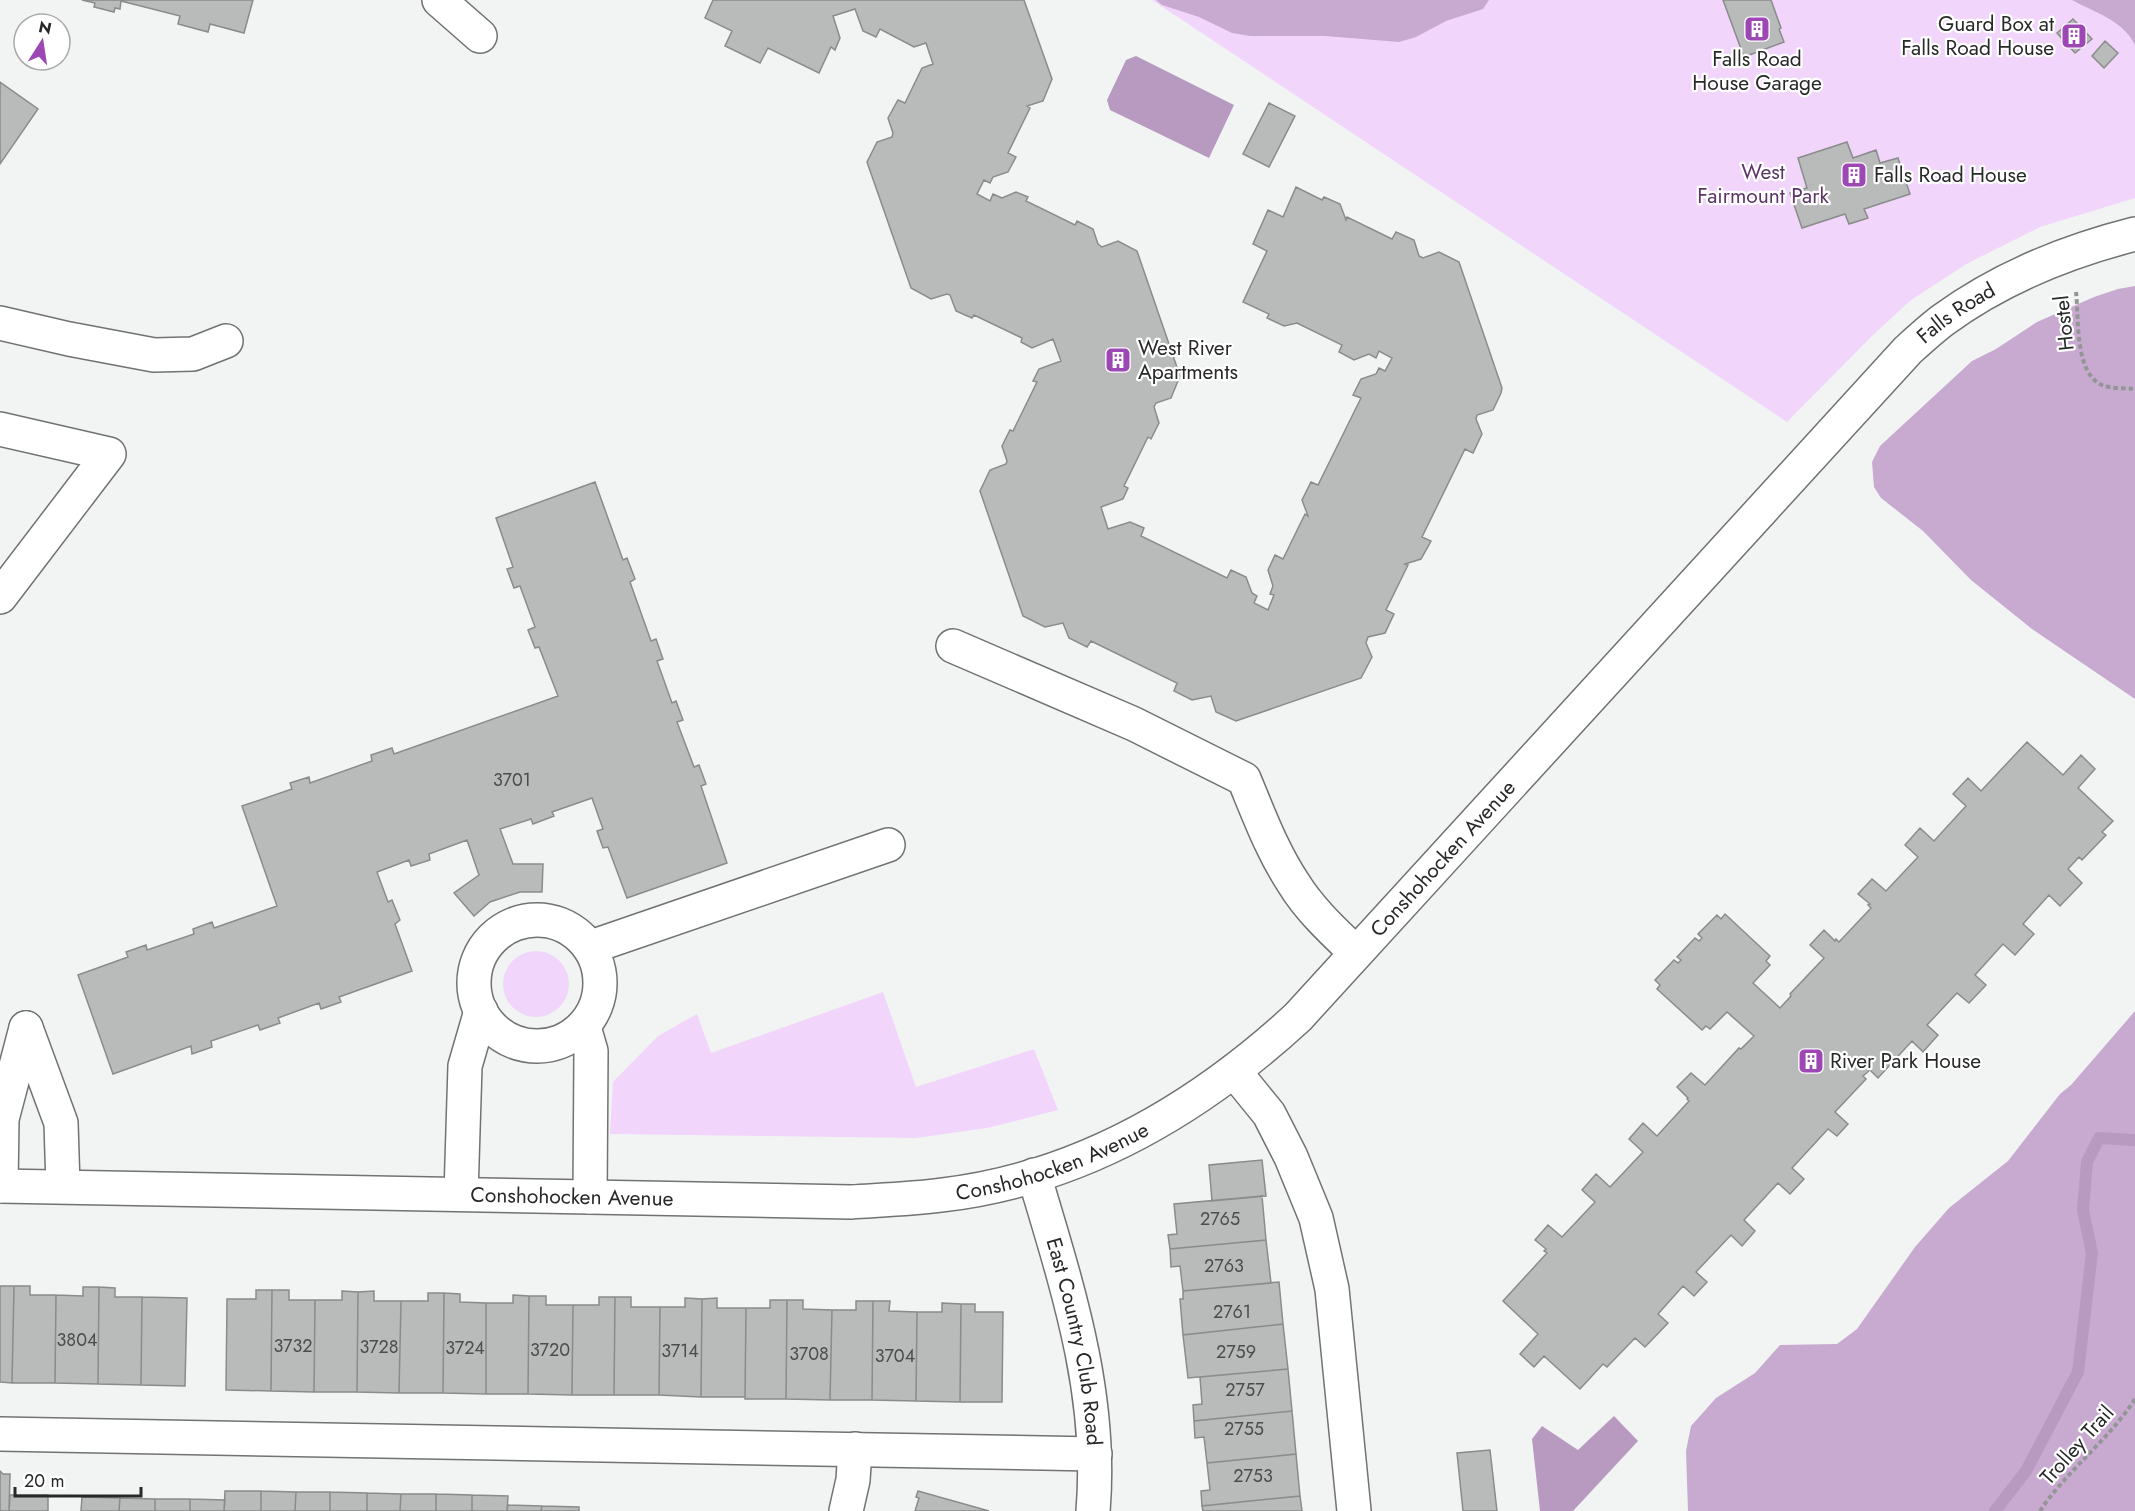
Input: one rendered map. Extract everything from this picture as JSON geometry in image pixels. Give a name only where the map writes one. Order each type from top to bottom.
[{"type":"street","points":[[439,0],[480,36]]},
{"type":"street","name":"Falls Road","points":[[1815,449],[1908,350],[1942,321],[1975,299],[2011,280],[2072,254],[2135,234]]},
{"type":"street","points":[[0,323],[154,355],[193,354],[226,341]]},
{"type":"street","points":[[0,429],[109,454],[0,597]]},
{"type":"street","name":"Conshohocken Avenue","points":[[1,1186],[851,1202],[943,1195],[1004,1184],[1059,1168],[1132,1137],[1163,1120],[1234,1071],[1298,1017],[1815,449]]},
{"type":"street","points":[[953,646],[1134,724],[1244,778],[1274,852],[1295,886],[1316,913],[1356,953]]},
{"type":"street","points":[[591,947],[888,844]]},
{"type":"street","points":[[538,919],[558,922],[576,932],[591,947],[600,966],[601,987],[596,1009],[584,1027],[566,1040],[546,1046],[524,1045],[504,1037],[487,1023],[480,1011],[473,985],[476,964],[484,946],[499,932],[517,922],[538,919]]},
{"type":"street","points":[[462,1194],[465,1066],[480,1011]]},
{"type":"street","points":[[584,1027],[591,1051],[590,1197]]},
{"type":"street","points":[[1,1186],[2,1119],[26,1028],[61,1123],[63,1186]]},
{"type":"street","points":[[1234,1071],[1269,1114],[1291,1157],[1316,1218],[1332,1289],[1354,1511]]},
{"type":"street","name":"East Country Club Road","points":[[1034,1176],[1084,1354],[1095,1454],[1093,1511]]},
{"type":"street","points":[[0,1434],[1095,1454]]},
{"type":"street","points":[[846,1511],[853,1480],[855,1449]]},
{"type":"path","name":"Hostel","points":[[2072,254],[2079,342],[2083,359],[2091,376],[2101,385],[2135,389]]},
{"type":"path","name":"Trolley Trail","points":[[2040,1511],[2135,1399]]},
{"type":"green space","name":"West Fairmount Park","points":[[1152,0],[2135,0],[2135,198],[2040,227],[1968,263],[1911,300],[1787,422]]},
{"type":"green space","points":[[536,951],[548,954],[559,961],[566,972],[569,984],[566,996],[559,1007],[548,1014],[536,1017],[524,1014],[513,1007],[506,996],[503,984],[506,972],[513,961],[524,954]]},
{"type":"green space","points":[[883,992],[916,1087],[1034,1049],[1058,1110],[987,1128],[916,1138],[610,1134],[613,1082],[658,1036],[697,1014],[711,1053]]},
{"type":"shaded area","points":[[1156,0],[1489,0],[1483,9],[1446,21],[1416,37],[1399,42],[1325,36],[1250,36],[1232,33],[1199,17],[1162,5]]},
{"type":"shaded area","points":[[2072,0],[2135,0],[2135,45],[2116,23]]},
{"type":"shaded area","points":[[1136,56],[1234,105],[1209,158],[1110,110],[1107,100],[1126,60]]},
{"type":"shaded area","points":[[2135,286],[2135,699],[2032,629],[1971,580],[1923,531],[1881,498],[1874,487],[1872,462],[1880,446],[1972,361],[1996,349],[2037,322],[2094,297]]},
{"type":"shaded area","points":[[2135,1011],[2135,1511],[1688,1511],[1686,1451],[1691,1426],[1716,1398],[1755,1373],[1780,1345],[1837,1344],[1857,1329],[1915,1247],[1949,1208],[2008,1161],[2060,1094],[2071,1085]]},
{"type":"shaded area","points":[[1614,1416],[1638,1441],[1573,1511],[1540,1511],[1532,1439],[1542,1426],[1578,1450]]},
{"type":"building","points":[[82,0],[253,0],[244,33],[210,24],[208,32],[178,24],[180,16],[121,1],[120,9],[115,8],[114,12],[94,7],[95,3]]},
{"type":"building","name":"West River Apartments","points":[[713,0],[1024,0],[1052,79],[1043,101],[1027,106],[1030,108],[1008,153],[1016,157],[1008,172],[993,177],[990,183],[984,180],[977,194],[990,201],[993,194],[1002,198],[1016,192],[1028,197],[1026,201],[1075,225],[1077,221],[1093,229],[1098,244],[1102,247],[1118,241],[1137,251],[1180,376],[1171,398],[1156,403],[1154,407],[1159,423],[1151,439],[1148,437],[1124,486],[1128,488],[1123,499],[1101,507],[1108,529],[1130,522],[1144,528],[1141,536],[1227,578],[1231,570],[1246,577],[1252,593],[1257,596],[1254,603],[1268,610],[1274,595],[1270,594],[1273,586],[1268,570],[1275,555],[1283,559],[1305,514],[1308,516],[1302,500],[1311,482],[1318,485],[1361,398],[1353,395],[1361,379],[1376,374],[1379,368],[1385,371],[1392,358],[1379,351],[1376,358],[1369,354],[1354,360],[1339,352],[1342,345],[1297,323],[1284,326],[1267,318],[1269,314],[1243,302],[1267,251],[1253,244],[1268,210],[1283,217],[1296,187],[1322,200],[1324,197],[1340,204],[1346,220],[1347,217],[1392,239],[1396,232],[1414,240],[1419,256],[1423,258],[1439,252],[1459,262],[1502,388],[1501,393],[1493,410],[1477,415],[1476,419],[1482,434],[1473,453],[1465,449],[1422,537],[1431,541],[1421,559],[1405,564],[1408,565],[1386,610],[1394,614],[1385,633],[1368,637],[1366,643],[1372,657],[1361,678],[1236,721],[1216,712],[1211,696],[1192,700],[1174,691],[1177,683],[1091,641],[1087,647],[1069,638],[1063,623],[1045,627],[1023,616],[980,491],[990,470],[1006,464],[1002,446],[1010,430],[1013,431],[1037,382],[1033,381],[1039,369],[1061,361],[1053,339],[1032,348],[1021,342],[1022,338],[974,315],[972,318],[956,311],[950,295],[931,299],[911,288],[867,162],[877,142],[892,137],[893,133],[888,118],[898,100],[905,103],[922,68],[933,64],[926,43],[914,47],[880,29],[876,37],[863,31],[855,9],[833,16],[840,38],[835,50],[831,47],[819,73],[768,48],[760,63],[725,46],[732,31],[705,18]]},
{"type":"building","name":"Falls Road House Garage","points":[[1723,0],[1771,0],[1784,42],[1744,57]]},
{"type":"building","name":"Guard Box at Falls Road House","points":[[2073,19],[2092,39],[2075,53],[2057,33]]},
{"type":"building","points":[[2105,41],[2118,53],[2104,68],[2092,56]]},
{"type":"building","points":[[0,82],[38,109],[0,164]]},
{"type":"building","points":[[1269,103],[1295,116],[1269,167],[1243,154]]},
{"type":"building","name":"Falls Road House","points":[[1847,142],[1853,158],[1876,150],[1880,163],[1898,158],[1910,194],[1864,209],[1868,218],[1849,224],[1845,214],[1802,228],[1790,193],[1807,188],[1798,158]]},
{"type":"building","points":[[595,482],[623,560],[627,558],[635,579],[630,582],[651,641],[656,639],[663,659],[657,661],[672,703],[676,701],[683,720],[677,722],[694,767],[699,765],[706,784],[701,786],[727,863],[627,898],[608,847],[603,848],[597,831],[603,829],[592,798],[552,812],[554,816],[533,824],[531,819],[500,829],[513,864],[543,864],[542,892],[520,892],[490,902],[474,916],[454,893],[479,875],[467,840],[429,854],[430,860],[411,866],[409,860],[377,872],[388,902],[392,900],[400,920],[395,924],[412,971],[339,997],[341,1002],[321,1009],[319,1003],[278,1018],[280,1023],[260,1030],[258,1025],[211,1041],[212,1047],[192,1054],[191,1046],[113,1074],[78,975],[128,957],[126,952],[146,945],[147,950],[194,934],[193,929],[212,922],[214,928],[277,906],[242,806],[292,789],[290,783],[309,777],[310,783],[372,761],[371,755],[392,748],[394,754],[558,696],[539,647],[535,648],[528,630],[535,627],[520,586],[514,588],[507,569],[513,567],[496,518]]},
{"type":"building","name":"River Park House","points":[[2027,742],[2063,775],[2081,755],[2095,769],[2078,788],[2113,821],[2102,832],[2106,835],[2082,860],[2079,857],[2068,869],[2082,883],[2060,906],[2049,895],[2023,924],[2034,934],[2015,955],[2003,944],[1975,975],[1986,985],[1969,1003],[1957,993],[1927,1025],[1938,1035],[1923,1052],[1912,1041],[1878,1078],[1870,1070],[1863,1076],[1866,1079],[1835,1112],[1848,1124],[1837,1136],[1828,1129],[1792,1168],[1804,1179],[1790,1194],[1778,1183],[1744,1220],[1755,1231],[1742,1246],[1731,1235],[1696,1272],[1707,1282],[1694,1296],[1683,1286],[1658,1314],[1668,1323],[1645,1347],[1635,1338],[1607,1367],[1603,1364],[1580,1389],[1544,1356],[1534,1367],[1520,1354],[1538,1334],[1503,1301],[1547,1253],[1544,1251],[1546,1249],[1535,1240],[1548,1225],[1562,1237],[1595,1202],[1582,1190],[1596,1174],[1610,1187],[1643,1152],[1629,1139],[1643,1123],[1657,1136],[1689,1101],[1677,1087],[1691,1073],[1705,1085],[1739,1048],[1741,1049],[1754,1036],[1727,1012],[1710,1029],[1706,1026],[1702,1030],[1657,989],[1660,985],[1655,980],[1674,960],[1678,963],[1681,960],[1677,957],[1695,938],[1699,941],[1702,938],[1698,934],[1717,915],[1721,919],[1725,914],[1770,956],[1766,961],[1770,965],[1753,983],[1780,1008],[1824,958],[1810,945],[1824,930],[1839,942],[1871,908],[1868,905],[1870,904],[1858,894],[1872,879],[1886,891],[1918,857],[1905,845],[1920,828],[1934,841],[1966,806],[1953,794],[1968,778],[1981,791]]},
{"type":"building","points":[[1262,1160],[1266,1196],[1212,1201],[1209,1165]]},
{"type":"building","points":[[1262,1196],[1266,1240],[1170,1249],[1168,1235],[1177,1234],[1174,1204]]},
{"type":"building","points":[[1266,1240],[1271,1283],[1183,1291],[1180,1266],[1171,1267],[1170,1249]]},
{"type":"building","points":[[1279,1282],[1283,1324],[1183,1335],[1180,1299],[1183,1299],[1183,1291]]},
{"type":"building","points":[[0,1286],[14,1286],[12,1383],[0,1382]]},
{"type":"building","points":[[14,1286],[30,1286],[30,1295],[56,1295],[55,1383],[12,1383]]},
{"type":"building","points":[[83,1287],[99,1287],[98,1384],[55,1383],[56,1295],[83,1296]]},
{"type":"building","points":[[99,1287],[115,1288],[115,1297],[142,1297],[141,1385],[98,1384]]},
{"type":"building","points":[[256,1290],[272,1290],[271,1391],[226,1390],[227,1299],[256,1299]]},
{"type":"building","points":[[272,1290],[289,1290],[289,1300],[315,1300],[314,1392],[271,1391]]},
{"type":"building","points":[[342,1291],[358,1292],[357,1392],[314,1392],[315,1300],[342,1300]]},
{"type":"building","points":[[374,1291],[374,1301],[401,1301],[399,1393],[357,1392],[358,1292]]},
{"type":"building","points":[[428,1293],[444,1293],[443,1393],[399,1393],[401,1301],[428,1301]]},
{"type":"building","points":[[444,1293],[460,1294],[460,1302],[486,1303],[486,1394],[443,1393]]},
{"type":"building","points":[[513,1295],[529,1296],[528,1394],[486,1394],[486,1303],[513,1303]]},
{"type":"building","points":[[529,1296],[546,1296],[546,1305],[573,1305],[572,1395],[528,1394]]},
{"type":"building","points":[[142,1297],[187,1298],[185,1386],[141,1385]]},
{"type":"building","points":[[599,1297],[615,1297],[614,1395],[572,1395],[573,1305],[599,1305]]},
{"type":"building","points":[[615,1297],[631,1297],[631,1307],[660,1307],[659,1395],[614,1395]]},
{"type":"building","points":[[685,1298],[702,1299],[701,1397],[659,1395],[660,1307],[685,1307]]},
{"type":"building","points":[[717,1298],[717,1308],[746,1308],[745,1397],[701,1397],[702,1299]]},
{"type":"building","points":[[770,1300],[787,1300],[786,1399],[745,1399],[746,1308],[770,1308]]},
{"type":"building","points":[[787,1300],[803,1300],[803,1309],[832,1310],[830,1400],[786,1399]]},
{"type":"building","points":[[856,1301],[873,1301],[872,1400],[830,1400],[832,1310],[856,1310]]},
{"type":"building","points":[[873,1301],[890,1301],[889,1311],[917,1312],[916,1401],[872,1400]]},
{"type":"building","points":[[942,1303],[961,1304],[960,1402],[916,1401],[917,1312],[942,1312]]},
{"type":"building","points":[[961,1304],[975,1304],[975,1312],[1003,1312],[1002,1402],[960,1402]]},
{"type":"building","points":[[1283,1324],[1288,1369],[1188,1378],[1183,1335]]},
{"type":"building","points":[[1288,1369],[1292,1411],[1194,1421],[1193,1405],[1202,1404],[1200,1377]]},
{"type":"building","points":[[1292,1411],[1296,1454],[1207,1463],[1204,1437],[1195,1438],[1194,1421]]},
{"type":"building","points":[[1490,1450],[1497,1511],[1463,1511],[1457,1453]]},
{"type":"building","points":[[1296,1454],[1300,1496],[1202,1506],[1201,1491],[1210,1490],[1207,1463]]},
{"type":"building","points":[[0,1471],[3,1474],[10,1474],[9,1511],[0,1511]]},
{"type":"building","points":[[225,1491],[261,1491],[261,1511],[224,1511]]},
{"type":"building","points":[[261,1491],[296,1492],[295,1511],[261,1511]]},
{"type":"building","points":[[918,1491],[989,1511],[915,1511],[919,1498],[916,1497]]},
{"type":"building","points":[[296,1492],[330,1492],[330,1511],[295,1511]]},
{"type":"building","points":[[330,1492],[367,1493],[367,1511],[330,1511]]},
{"type":"building","points":[[367,1493],[401,1494],[400,1511],[367,1511]]},
{"type":"building","points":[[401,1494],[436,1494],[436,1511],[400,1511]]},
{"type":"building","points":[[436,1494],[472,1495],[472,1511],[436,1511]]},
{"type":"building","points":[[10,1495],[48,1495],[48,1511],[9,1511]]},
{"type":"building","points":[[472,1495],[508,1496],[507,1511],[472,1511]]},
{"type":"building","points":[[1300,1496],[1302,1511],[1203,1511],[1202,1506]]},
{"type":"building","points":[[82,1497],[120,1498],[119,1511],[81,1511]]},
{"type":"building","points":[[120,1498],[155,1499],[155,1511],[119,1511]]},
{"type":"building","points":[[155,1499],[190,1499],[190,1511],[155,1511]]},
{"type":"building","points":[[190,1499],[225,1500],[224,1511],[190,1511]]},
{"type":"building","points":[[508,1505],[542,1506],[541,1511],[507,1511]]},
{"type":"building","points":[[542,1506],[579,1507],[579,1511],[541,1511]]},
{"type":"waterway","points":[[1995,1511],[2026,1471],[2078,1372],[2092,1253],[2083,1210],[2087,1162],[2099,1138],[2135,1140]]},
{"type":"place","name":"Falls Road House Garage","points":[[1757,29]]},
{"type":"place","name":"Guard Box at Falls Road House","points":[[2074,36]]},
{"type":"place","name":"Falls Road House","points":[[1854,175]]},
{"type":"place","name":"West River Apartments","points":[[1118,360]]},
{"type":"place","name":"River Park House","points":[[1811,1061]]}]
